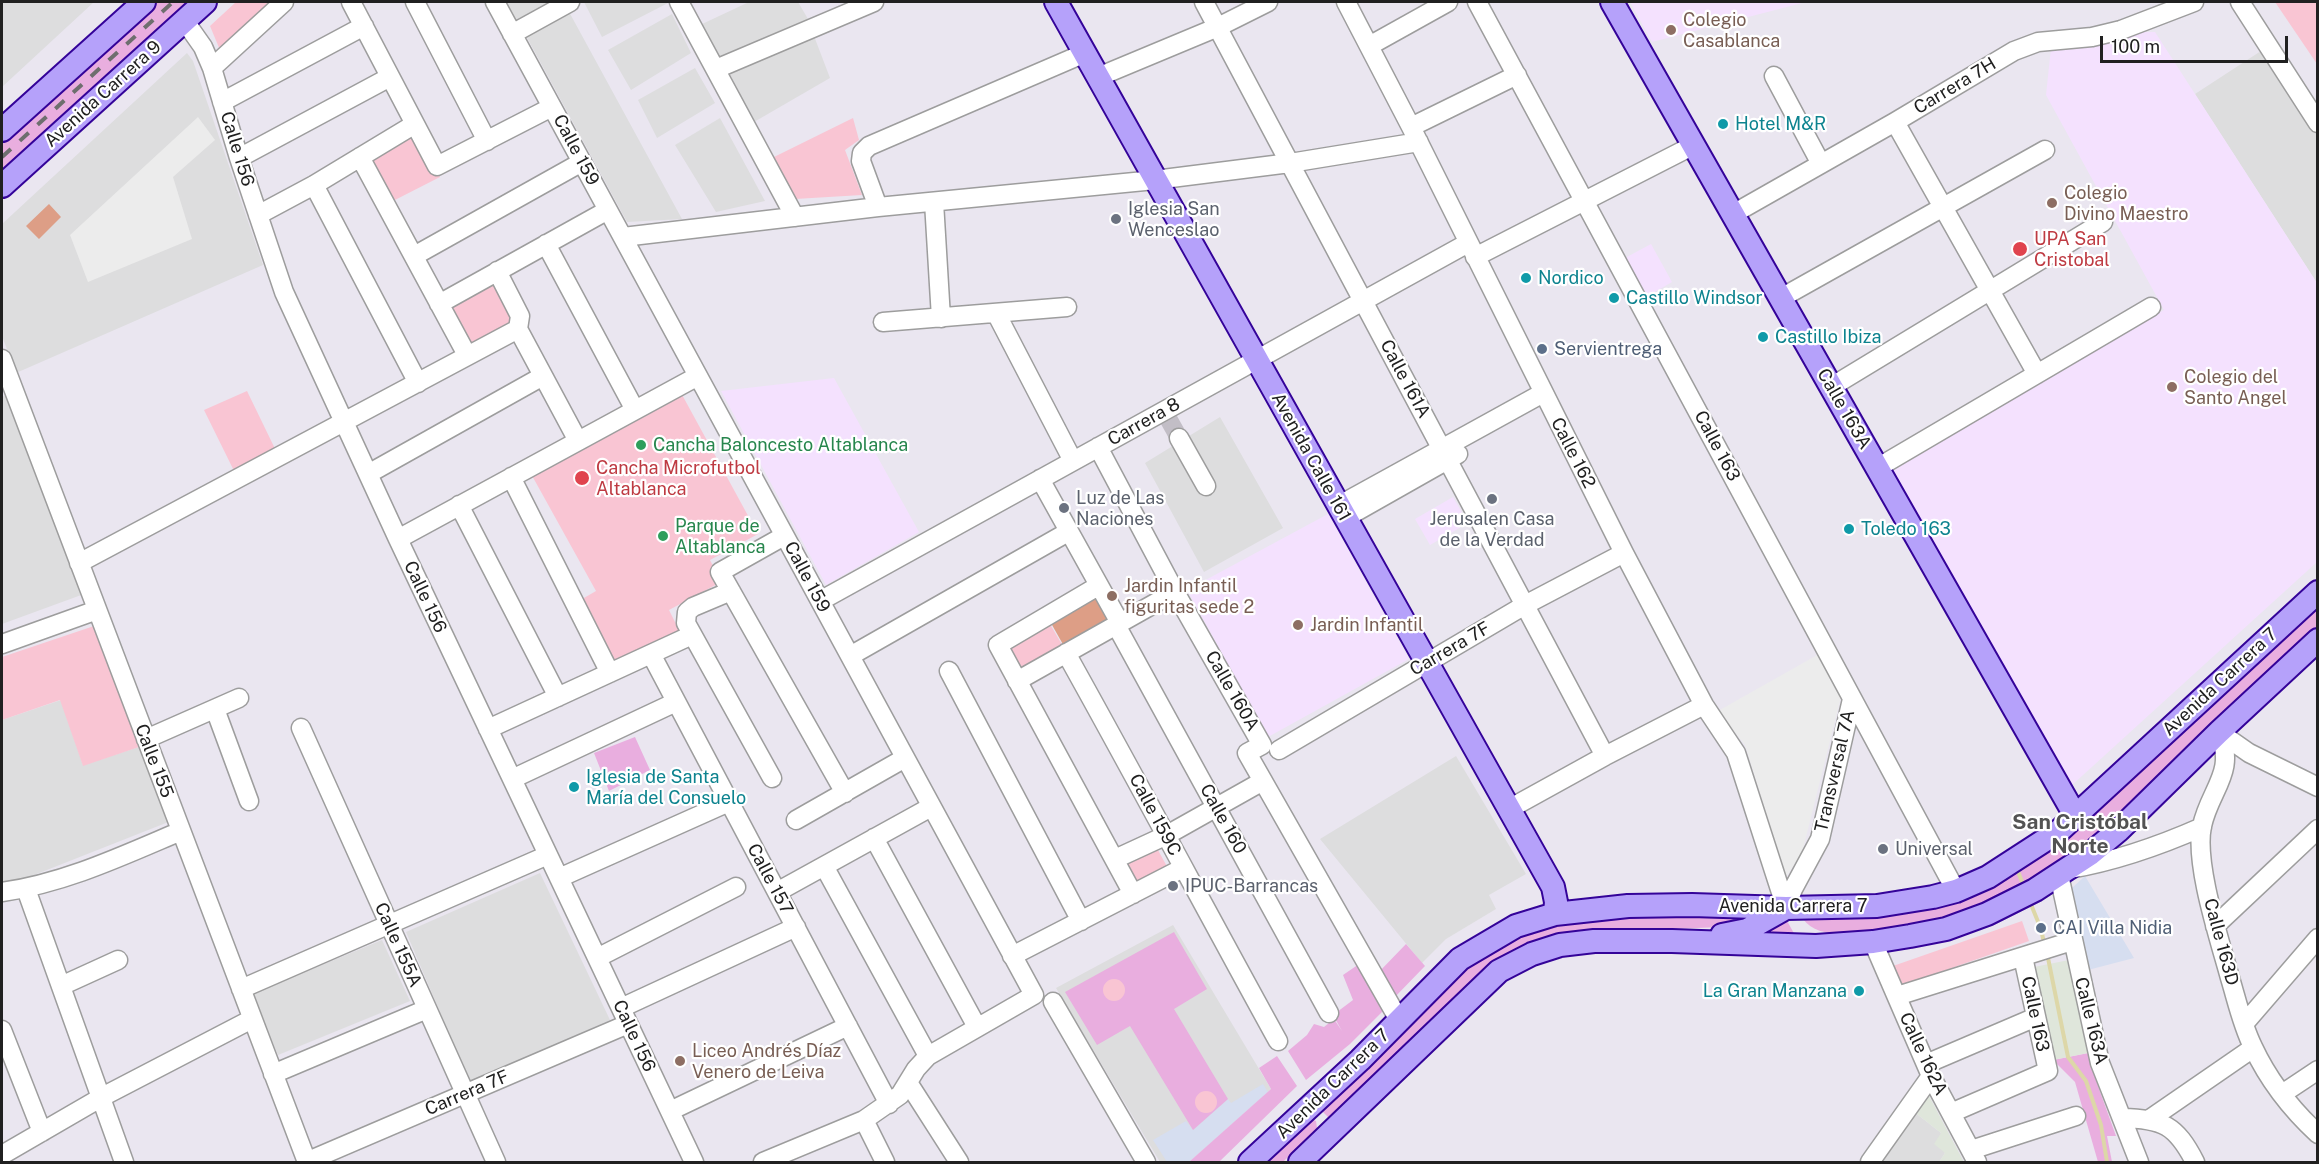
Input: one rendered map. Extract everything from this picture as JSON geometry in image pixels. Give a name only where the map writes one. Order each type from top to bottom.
[{"type":"main road","points":[[2,130],[144,2]]},
{"type":"main road","name":"Avenida Carrera 9","points":[[2,186],[205,2]]},
{"type":"main road","name":"Avenida Calle 161","points":[[1056,2],[1552,887],[1556,902],[1555,914]]},
{"type":"main road","name":"Calle 163A","points":[[1612,2],[2076,817]]},
{"type":"main road","name":"Avenida Carrera 7","points":[[1250,1162],[1436,982],[1468,954],[1516,926],[1555,914],[1628,906],[1692,904],[1786,908],[1877,906],[1909,902],[1956,891],[1988,877],[2059,831],[2076,817],[2318,592]]},
{"type":"main road","name":"Avenida Carrera 7","points":[[1300,1162],[1499,971],[1514,962],[1560,945],[1594,941],[1682,941],[1816,946],[1873,942],[1960,924],[2009,903],[2064,872],[2119,830],[2219,732],[2318,640]]},
{"type":"main road","points":[[1682,941],[1748,930],[1786,908],[1816,946]]},
{"type":"main road","points":[[1299,1117],[1311,1114],[1322,1120],[1317,1139],[1300,1162]]},
{"type":"street","points":[[212,68],[284,2]]},
{"type":"street","points":[[351,2],[437,166],[552,107]]},
{"type":"street","points":[[415,2],[487,141]]},
{"type":"street","name":"Calle 159","points":[[495,2],[1034,995],[977,1028]]},
{"type":"street","points":[[512,34],[570,2]]},
{"type":"street","points":[[679,2],[795,217]]},
{"type":"street","points":[[716,69],[874,2]]},
{"type":"street","name":"Calle 161A","points":[[1204,2],[1605,756]]},
{"type":"street","points":[[1098,77],[1218,27],[1268,2]]},
{"type":"street","name":"Calle 162","points":[[1346,2],[1415,134],[1624,553],[1704,705],[1736,753],[1786,908]]},
{"type":"street","points":[[1369,46],[1448,2]]},
{"type":"street","name":"Calle 163","points":[[1477,2],[1956,891]]},
{"type":"street","name":"Carrera 7H","points":[[1733,214],[2014,51],[2038,42],[2092,37],[2121,30],[2194,2]]},
{"type":"street","points":[[2240,2],[2318,123]]},
{"type":"street","name":"Calle 156","points":[[184,20],[203,47],[212,68],[239,158],[284,292],[398,539],[694,1162]]},
{"type":"street","points":[[222,102],[364,26]]},
{"type":"street","points":[[878,207],[861,161],[862,153],[869,146],[1085,53]]},
{"type":"street","points":[[623,237],[878,207],[1155,180],[1290,163],[1415,134],[1517,75]]},
{"type":"street","points":[[1774,76],[1821,164]]},
{"type":"street","points":[[239,158],[390,77]]},
{"type":"street","points":[[1895,122],[2037,374]]},
{"type":"street","points":[[258,215],[314,185],[415,124]]},
{"type":"street","name":"Carrera 8","points":[[820,601],[1098,447],[1166,415],[1256,360],[1364,301],[1471,250],[1585,201],[1694,145]]},
{"type":"street","points":[[1781,298],[2045,150]]},
{"type":"street","points":[[360,157],[467,355]]},
{"type":"street","points":[[414,256],[582,162]]},
{"type":"street","points":[[314,185],[418,383]]},
{"type":"street","points":[[934,202],[940,318]]},
{"type":"street","points":[[439,304],[608,210]]},
{"type":"street","points":[[1832,387],[2103,222]]},
{"type":"street","points":[[546,244],[635,410]]},
{"type":"street","points":[[497,271],[520,316],[518,329],[578,441]]},
{"type":"street","points":[[883,322],[1067,307]]},
{"type":"street","points":[[1877,468],[2151,307]]},
{"type":"street","points":[[996,313],[1073,461]]},
{"type":"street","points":[[79,563],[518,329]]},
{"type":"street","name":"Calle 155","points":[[2,359],[307,1162]]},
{"type":"street","points":[[368,474],[543,376]]},
{"type":"street","points":[[398,539],[698,376]]},
{"type":"street","points":[[1342,512],[1545,398]]},
{"type":"street","points":[[1179,438],[1206,486]]},
{"type":"street","name":"Calle 160A","points":[[1098,447],[1175,592],[1262,745],[1247,753],[1399,1020]]},
{"type":"street","points":[[510,477],[610,673]]},
{"type":"street","name":"Calle 160","points":[[1040,479],[1329,1013]]},
{"type":"street","points":[[459,505],[558,697]]},
{"type":"street","points":[[850,656],[1068,532]]},
{"type":"street","points":[[784,536],[720,572],[844,793]]},
{"type":"street","name":"Carrera 7F","points":[[1279,750],[1525,605],[1624,553]]},
{"type":"street","points":[[1098,586],[998,645],[1133,894]]},
{"type":"street","points":[[731,591],[693,607],[687,612],[686,623],[772,778]]},
{"type":"street","points":[[1017,681],[1175,592]]},
{"type":"street","points":[[2,644],[97,610]]},
{"type":"street","points":[[488,729],[692,635]]},
{"type":"street","name":"Calle 159C","points":[[1066,653],[1278,1041]]},
{"type":"street","name":"Calle 157","points":[[651,654],[889,1104]]},
{"type":"street","points":[[949,671],[1081,921]]},
{"type":"street","points":[[146,739],[240,698]]},
{"type":"street","name":"Transversal 7A","points":[[1786,908],[1823,829],[1852,699]]},
{"type":"street","points":[[512,779],[676,702]]},
{"type":"street","points":[[1509,809],[1704,705]]},
{"type":"street","points":[[215,709],[249,801]]},
{"type":"street","name":"Calle 155A","points":[[301,728],[496,1162]]},
{"type":"street","points":[[2219,732],[2249,753],[2318,787]]},
{"type":"street","name":"Calle 163D","points":[[2219,732],[2225,744],[2226,756],[2222,776],[2202,827],[2204,871],[2216,926],[2253,1048],[2282,1094],[2318,1134]]},
{"type":"street","points":[[796,820],[905,758]]},
{"type":"street","points":[[1115,859],[1167,835],[1263,781]]},
{"type":"street","points":[[559,878],[729,802]]},
{"type":"street","points":[[777,892],[931,807]]},
{"type":"street","points":[[2064,872],[2138,852],[2202,827]]},
{"type":"street","points":[[2216,926],[2318,829]]},
{"type":"street","points":[[2,892],[26,889],[68,878],[181,831]]},
{"type":"street","points":[[763,1162],[864,1120],[900,1095],[909,1084],[916,1069],[928,1056],[977,1028],[874,838]]},
{"type":"street","points":[[241,988],[548,855]]},
{"type":"street","points":[[824,866],[928,1056]]},
{"type":"street","points":[[1012,956],[1183,868]]},
{"type":"street","name":"Calle 163A","points":[[2064,872],[2072,941],[2100,1063],[2139,1162]]},
{"type":"street","points":[[597,958],[736,887]]},
{"type":"street","points":[[26,889],[124,1162]]},
{"type":"street","name":"Carrera 7F","points":[[307,1162],[465,1094],[624,1016],[796,927]]},
{"type":"street","points":[[2244,1024],[2318,938]]},
{"type":"street","points":[[1897,996],[2072,941]]},
{"type":"street","name":"Calle 162A","points":[[1873,942],[1928,1070],[1974,1156]]},
{"type":"street","name":"Calle 163","points":[[1951,1113],[2048,1071],[2023,957]]},
{"type":"street","points":[[61,986],[118,960]]},
{"type":"street","points":[[1053,1002],[1146,1162]]},
{"type":"street","points":[[273,1074],[427,1010]]},
{"type":"street","points":[[1870,1162],[1928,1070],[2036,1017]]},
{"type":"street","points":[[2,1155],[102,1097],[252,1019]]},
{"type":"street","points":[[670,1111],[848,1026]]},
{"type":"street","points":[[2,1030],[42,1132]]},
{"type":"street","points":[[2150,1119],[2253,1048]]},
{"type":"street","points":[[2282,1094],[2318,1070]]},
{"type":"street","points":[[909,1084],[959,1162]]},
{"type":"street","points":[[1974,1156],[2076,1116]]},
{"type":"street","points":[[2122,1118],[2150,1119],[2160,1122],[2175,1132],[2195,1162]]},
{"type":"street","points":[[864,1120],[885,1162]]},
{"type":"shaded area","points":[[2,2],[94,2],[2,87]]},
{"type":"shaded area","points":[[156,2],[187,2],[2,172],[2,142]]},
{"type":"shaded area","points":[[236,2],[273,2],[220,50],[210,26]]},
{"type":"shaded area","points":[[504,2],[553,2],[516,24]]},
{"type":"shaded area","points":[[584,2],[667,2],[668,3],[602,37]]},
{"type":"shaded area","points":[[749,2],[798,2],[808,19],[718,58],[700,25]]},
{"type":"shaded area","name":"Colegio Casablanca","points":[[1630,2],[1806,2],[1652,42]]},
{"type":"shaded area","points":[[2275,2],[2317,2],[2317,64]]},
{"type":"shaded area","points":[[568,10],[682,219],[627,222],[525,34]]},
{"type":"shaded area","points":[[672,14],[691,53],[631,90],[608,50]]},
{"type":"shaded area","name":"Colegio del Santo Angel","points":[[2129,32],[2155,32],[2317,283],[2317,562],[2071,786],[1889,465],[2164,310],[2046,95],[2051,48]]},
{"type":"shaded area","points":[[814,36],[830,78],[754,122],[729,72]]},
{"type":"shaded area","points":[[2264,49],[2317,131],[2317,283],[2195,94]]},
{"type":"shaded area","points":[[187,53],[193,61],[263,265],[16,373],[2,336],[2,224]]},
{"type":"shaded area","points":[[695,68],[715,103],[657,138],[638,100]]},
{"type":"shaded area","points":[[198,117],[215,140],[173,177],[192,239],[88,282],[70,235]]},
{"type":"shaded area","points":[[720,118],[765,201],[716,212],[675,145]]},
{"type":"shaded area","points":[[853,118],[859,140],[845,150],[862,195],[795,199],[774,157]]},
{"type":"shaded area","points":[[413,130],[440,177],[391,202],[369,158]]},
{"type":"shaded area","points":[[49,204],[61,217],[39,239],[26,226]]},
{"type":"shaded area","points":[[1651,244],[1672,282],[1646,297],[1625,258]]},
{"type":"shaded area","points":[[497,271],[520,316],[467,355],[439,304]]},
{"type":"shaded area","points":[[834,378],[919,532],[826,585],[721,391]]},
{"type":"shaded area","points":[[247,391],[279,457],[238,479],[204,410]]},
{"type":"shaded area","points":[[680,391],[758,534],[710,560],[721,582],[669,610],[680,632],[614,669],[577,602],[596,591],[530,472]]},
{"type":"shaded area","points":[[8,394],[84,594],[2,624],[2,397]]},
{"type":"shaded area","points":[[1220,417],[1283,528],[1204,572],[1145,463]]},
{"type":"shaded area","points":[[1453,497],[1468,523],[1430,545],[1415,519]]},
{"type":"shaded area","name":"Jardin Infantil","points":[[1328,514],[1409,659],[1268,737],[1187,590]]},
{"type":"shaded area","points":[[1094,590],[1112,622],[1065,648],[1047,616]]},
{"type":"shaded area","points":[[2317,607],[2317,629],[2121,814],[2063,860],[2032,880],[2000,897],[1965,911],[1912,924],[1839,934],[1819,930],[1810,926],[1803,919],[1888,915],[1973,892]]},
{"type":"shaded area","points":[[1047,619],[1064,648],[1022,673],[1005,644]]},
{"type":"shaded area","points":[[97,625],[139,747],[83,766],[60,700],[2,720],[2,657]]},
{"type":"shaded area","points":[[1819,654],[1842,693],[1802,853],[1786,877],[1745,745],[1718,711]]},
{"type":"shaded area","points":[[61,700],[83,765],[139,747],[171,821],[24,879],[2,882],[2,720]]},
{"type":"shaded area","points":[[635,737],[650,770],[609,791],[594,753]]},
{"type":"shaded area","points":[[1456,756],[1526,874],[1489,895],[1496,909],[1446,939],[1422,963],[1320,839]]},
{"type":"shaded area","points":[[1153,841],[1170,872],[1137,891],[1119,860]]},
{"type":"shaded area","points":[[540,873],[610,1020],[470,1083],[406,932]]},
{"type":"shaded area","points":[[2085,876],[2134,958],[2088,970],[2072,888]]},
{"type":"shaded area","points":[[1619,915],[1757,916],[1724,927],[1584,932],[1556,936],[1330,1119],[1320,1109],[1473,960],[1517,937],[1563,920]]},
{"type":"shaded area","points":[[1786,919],[1796,937],[1753,934]]},
{"type":"shaded area","points":[[2022,921],[2029,941],[1900,986],[1893,966]]},
{"type":"shaded area","points":[[1173,925],[1271,1089],[1189,1162],[1160,1162],[1056,988]]},
{"type":"shaded area","points":[[1174,932],[1207,989],[1174,1009],[1228,1099],[1193,1130],[1130,1026],[1097,1045],[1065,992]]},
{"type":"shaded area","points":[[382,940],[410,1001],[278,1055],[252,994]]},
{"type":"shaded area","points":[[1406,944],[1425,966],[1393,999],[1377,974]]},
{"type":"shaded area","points":[[1365,960],[1390,1004],[1350,1044],[1306,1080],[1288,1051],[1307,1035],[1314,1024],[1324,1027],[1334,1019],[1342,1031],[1333,1015],[1353,1000],[1343,975]]},
{"type":"shaded area","points":[[2069,960],[2088,1053],[2053,1060],[2034,967]]},
{"type":"shaded area","points":[[1114,979],[1122,982],[1125,990],[1122,998],[1114,1001],[1106,998],[1103,990],[1106,982]]},
{"type":"shaded area","points":[[2088,1053],[2116,1136],[2107,1136],[2112,1162],[2098,1162],[2075,1082],[2053,1060]]},
{"type":"shaded area","points":[[1277,1056],[1297,1086],[1219,1162],[1189,1162],[1271,1089],[1259,1068]]},
{"type":"shaded area","points":[[1263,1084],[1268,1092],[1189,1162],[1167,1162],[1153,1140],[1186,1121],[1193,1130],[1228,1099],[1231,1103]]},
{"type":"shaded area","points":[[1206,1091],[1216,1098],[1217,1102],[1210,1112],[1206,1113],[1196,1106],[1195,1102],[1202,1092]]},
{"type":"shaded area","points":[[1927,1092],[1964,1162],[1939,1162],[1945,1153],[1934,1144],[1941,1133],[1913,1111]]},
{"type":"shaded area","points":[[1913,1111],[1941,1133],[1945,1153],[1939,1162],[1877,1162]]},
{"type":"shaded area","points":[[1311,1119],[1316,1121],[1317,1128],[1283,1162],[1269,1162]]},
{"type":"waterway","points":[[2017,869],[2024,887]]},
{"type":"waterway","points":[[2030,902],[2044,943]]},
{"type":"waterway","points":[[2047,953],[2068,1057],[2086,1081],[2101,1125],[2107,1162]]},
{"type":"tunnel","points":[[1169,420],[1179,438]]},
{"type":"railway","points":[[2,157],[173,2]]},
{"type":"place","name":"Colegio Casablanca","points":[[1671,30]]},
{"type":"place","name":"Hotel M&R","points":[[1723,124]]},
{"type":"place","name":"Colegio Divino Maestro","points":[[2052,203]]},
{"type":"place","name":"Iglesia San Wenceslao","points":[[1116,219]]},
{"type":"place","name":"UPA San Cristobal","points":[[2020,249]]},
{"type":"place","name":"Nordico","points":[[1526,278]]},
{"type":"place","name":"Castillo Windsor","points":[[1614,298]]},
{"type":"place","name":"Castillo Ibiza","points":[[1763,337]]},
{"type":"place","name":"Servientrega","points":[[1542,349]]},
{"type":"place","name":"Colegio del Santo Angel","points":[[2172,387]]},
{"type":"place","name":"Cancha Baloncesto Altablanca","points":[[641,445]]},
{"type":"place","name":"Cancha Microfutbol Altablanca","points":[[582,478]]},
{"type":"place","name":"Jerusalen Casa de la Verdad","points":[[1492,499]]},
{"type":"place","name":"Luz de Las Naciones","points":[[1064,508]]},
{"type":"place","name":"Toledo 163","points":[[1849,529]]},
{"type":"place","name":"Parque de Altablanca","points":[[663,536]]},
{"type":"place","name":"Jardin Infantil figuritas sede 2","points":[[1112,596]]},
{"type":"place","name":"Jardin Infantil","points":[[1298,625]]},
{"type":"place","name":"Iglesia de Santa María del Consuelo","points":[[574,787]]},
{"type":"place","name":"Universal","points":[[1883,849]]},
{"type":"place","name":"IPUC-Barrancas","points":[[1173,886]]},
{"type":"place","name":"CAI Villa Nidia","points":[[2041,928]]},
{"type":"place","name":"La Gran Manzana","points":[[1859,991]]},
{"type":"place","name":"Liceo Andrés Díaz Venero de Leiva","points":[[680,1061]]},
{"type":"district","name":"San Cristóbal Norte","points":[[2080,835]]}]
